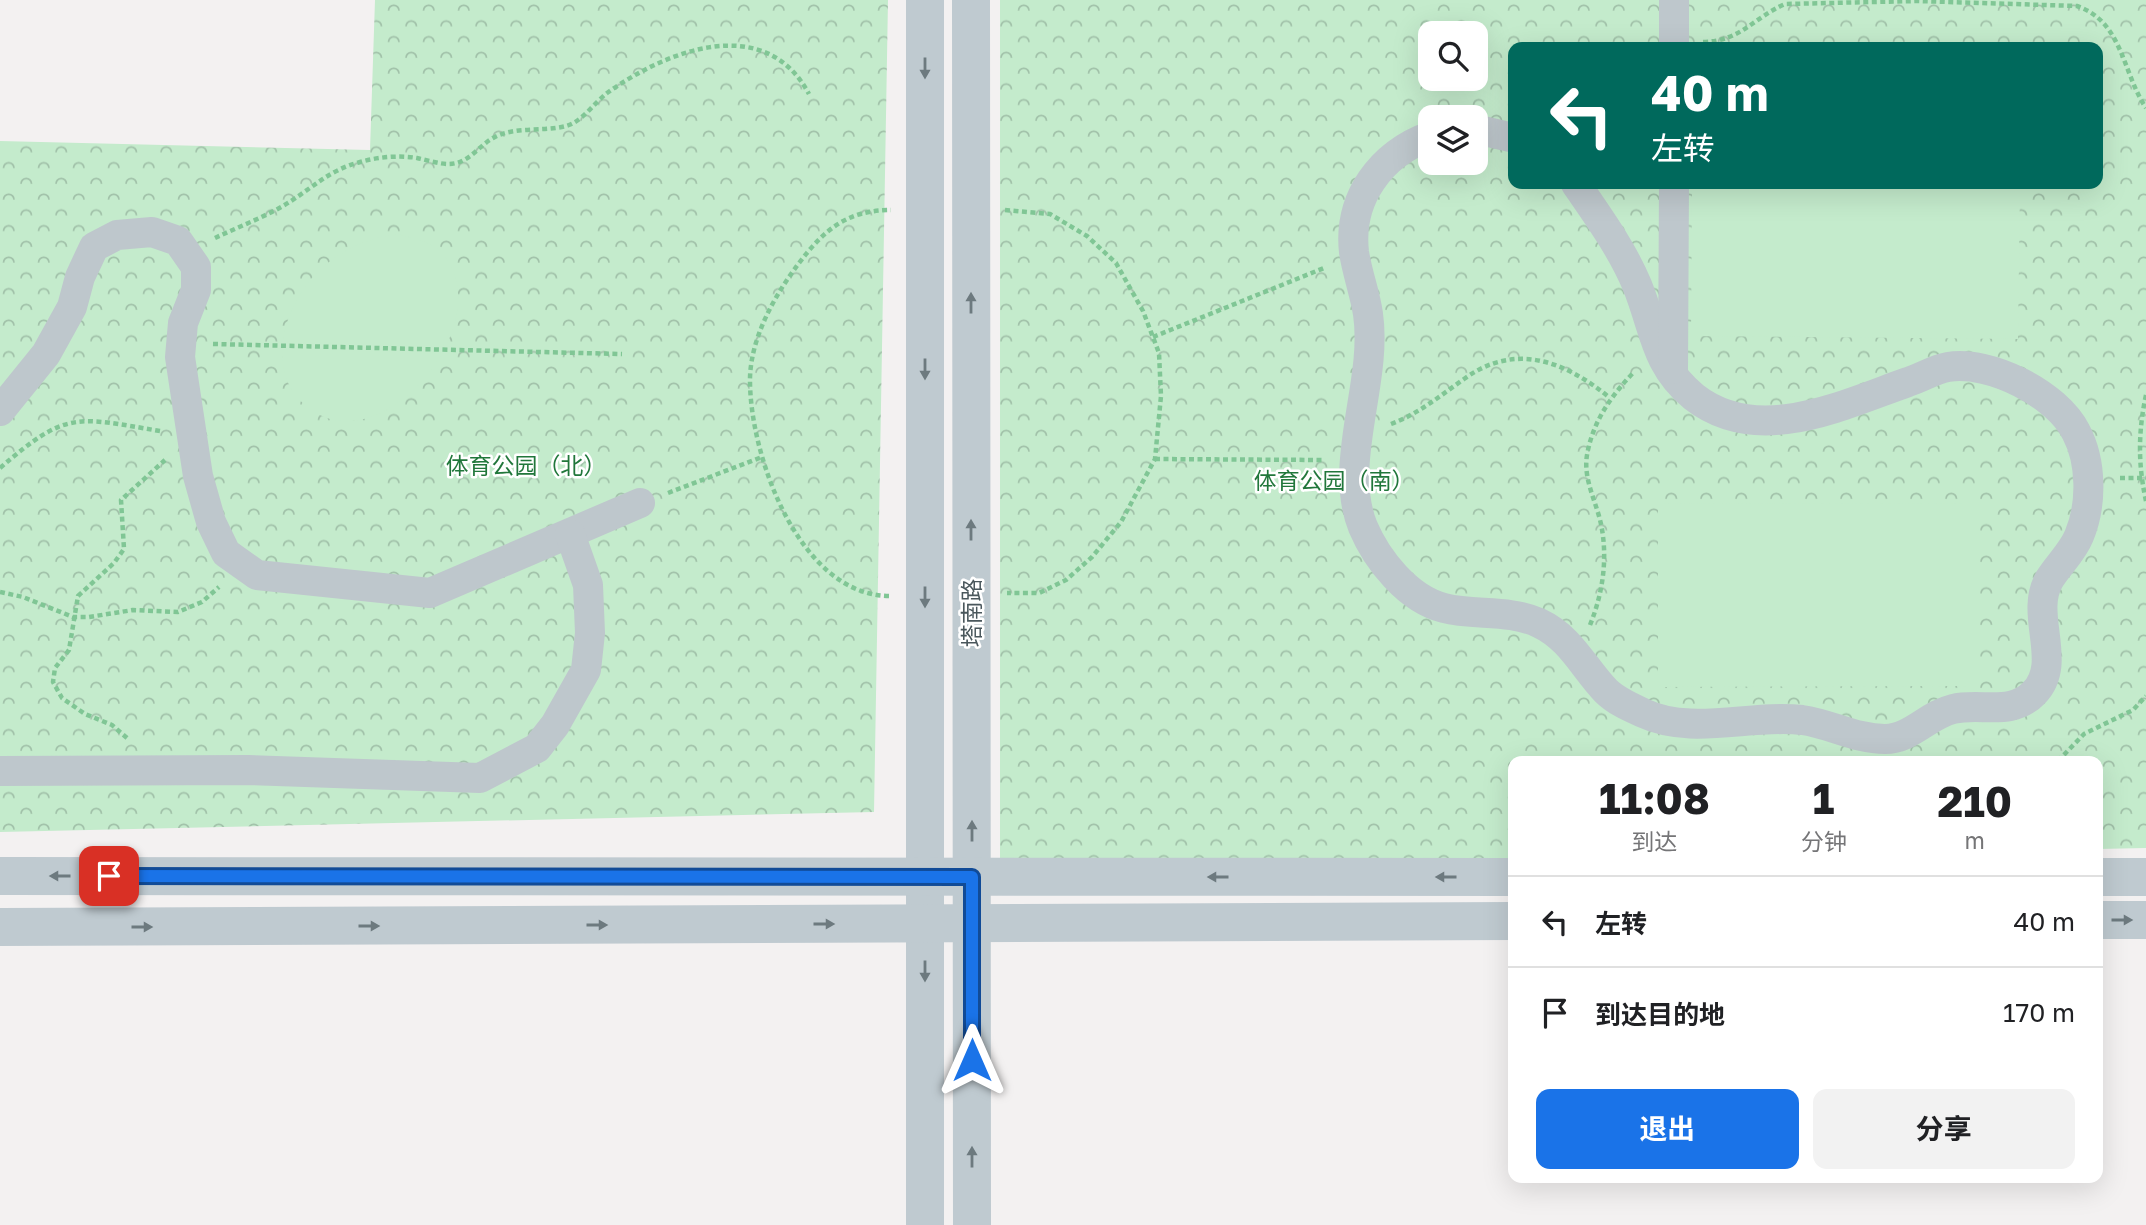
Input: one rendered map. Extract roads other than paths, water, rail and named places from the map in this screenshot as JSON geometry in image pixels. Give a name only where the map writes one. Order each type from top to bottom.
[{"type":"main road","name":"塔南路","points":[[925,0],[925,1225]]},
{"type":"main road","name":"塔南路","points":[[971,0],[972,1225]]},
{"type":"main road","points":[[0,876],[1508,877]]},
{"type":"main road","points":[[2103,877],[2146,877]]},
{"type":"main road","points":[[2103,920],[2146,920]]},
{"type":"main road","points":[[0,927],[1508,921]]},
{"type":"street","points":[[1674,0],[1674,42]]},
{"type":"street","points":[[1488,132],[1508,137]]},
{"type":"street","points":[[1418,140],[1385,162],[1367,185],[1353,230],[1355,256],[1370,325],[1355,460],[1356,500],[1361,523],[1383,562],[1420,598],[1444,608],[1509,614],[1539,623],[1578,653],[1605,689],[1617,700],[1658,720],[1679,723],[1801,720],[1847,734],[1881,739],[1901,737],[1943,711],[1965,706],[1997,709],[2016,705],[2033,694],[2042,681],[2047,665],[2040,614],[2043,592],[2079,536],[2086,513],[2088,479],[2085,455],[2075,429],[2054,403],[2025,383],[1986,371],[1951,366],[1783,422],[1732,417],[1698,400],[1667,368],[1637,285],[1621,253],[1579,189]]},
{"type":"street","points":[[1667,368],[1674,189]]},
{"type":"street","points":[[0,411],[46,354],[72,307],[80,277],[93,247],[117,234],[152,232],[178,241],[196,267],[196,289],[183,323],[180,358],[198,476],[211,522],[226,553],[257,575],[430,593],[640,503]]},
{"type":"street","points":[[0,771],[248,770],[480,778],[501,770],[537,748],[555,726],[586,670],[590,633],[588,585],[570,534]]},
{"type":"park label","name":"体育公园（北）","points":[[526,466]]},
{"type":"park label","name":"体育公园（南）","points":[[1334,481]]}]
